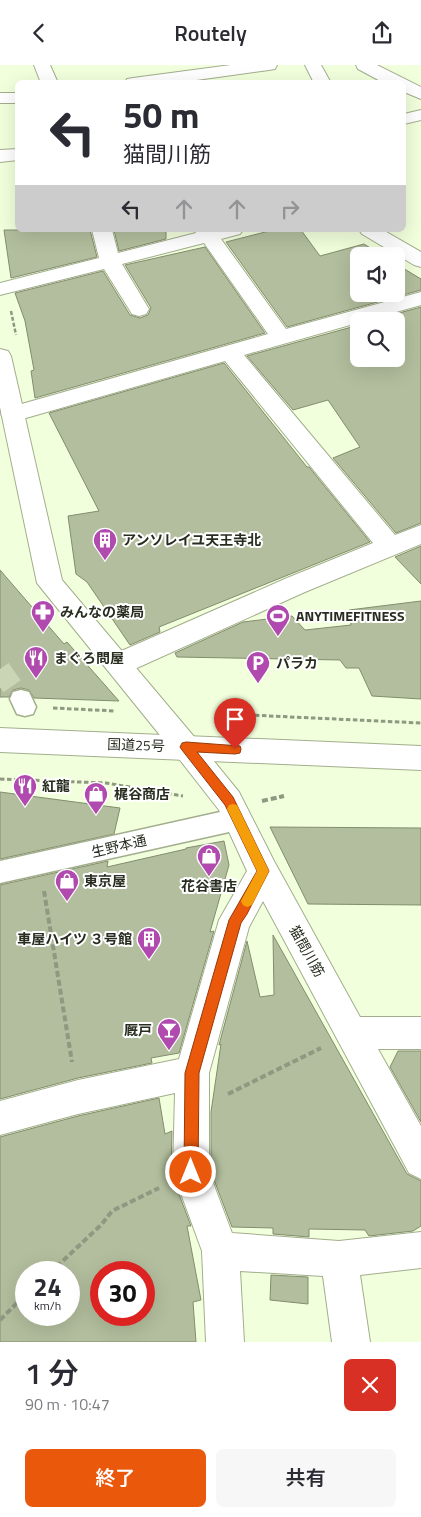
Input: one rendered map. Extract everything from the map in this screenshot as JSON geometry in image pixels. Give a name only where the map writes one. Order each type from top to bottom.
[{"type":"main road","points":[[42,65],[49,80]]},
{"type":"main road","points":[[140,80],[269,65]]},
{"type":"main road","points":[[313,65],[321,80]]},
{"type":"main road","points":[[364,65],[392,80]]},
{"type":"main road","points":[[406,86],[421,94]]},
{"type":"main road","points":[[0,98],[15,98]]},
{"type":"main road","points":[[406,119],[421,115]]},
{"type":"main road","points":[[0,157],[15,154]]},
{"type":"main road","points":[[102,232],[110,263],[138,309]]},
{"type":"main road","points":[[372,232],[421,261]]},
{"type":"main road","points":[[0,289],[110,263],[207,233],[281,338]]},
{"type":"main road","points":[[12,414],[421,298]]},
{"type":"main road","points":[[230,353],[390,545]]},
{"type":"main road","name":"猫間川筋","points":[[0,356],[50,583],[119,664],[229,801],[246,811],[263,871],[353,1033],[421,1161]]},
{"type":"main road","points":[[119,664],[421,533]]},
{"type":"main road","name":"国道25号","points":[[0,740],[421,758]]},
{"type":"main road","points":[[225,1342],[220,1251],[191,1172],[192,1073],[235,920],[243,910],[263,871]]},
{"type":"main road","points":[[353,1033],[421,1033]]},
{"type":"main road","points":[[0,1118],[78,1097],[192,1073]]},
{"type":"main road","points":[[220,1251],[339,1259],[421,1250]]},
{"type":"main road","points":[[339,1259],[352,1342]]},
{"type":"street","name":"生野本通","points":[[0,872],[246,811]]},
{"type":"path","points":[[23,703],[119,711]]},
{"type":"path","points":[[227,714],[421,723]]},
{"type":"path","points":[[0,779],[106,783],[190,797]]},
{"type":"path","points":[[246,811],[284,796]]},
{"type":"path","points":[[40,863],[78,1097]]},
{"type":"path","points":[[191,1112],[353,1033]]},
{"type":"path","points":[[63,1261],[102,1224],[112,1211],[191,1172]]},
{"type":"path","points":[[0,1320],[15,1305]]},
{"type":"building","points":[[4,230],[15,230],[15,232],[91,232],[97,257],[11,278]]},
{"type":"building","points":[[114,232],[166,232],[166,239],[119,251]]},
{"type":"building","points":[[265,232],[302,232],[320,256],[350,248],[350,302],[378,302],[287,327],[226,242]]},
{"type":"building","points":[[364,244],[369,247],[353,247]]},
{"type":"building","points":[[205,247],[265,333],[35,398],[31,371],[34,370],[25,321],[15,293],[103,271],[130,315],[140,318],[148,315],[151,308],[125,265]]},
{"type":"building","points":[[405,269],[421,279],[421,290],[405,294]]},
{"type":"building","points":[[421,307],[421,523],[396,533],[333,458],[360,447],[328,400],[293,410],[247,356],[350,327],[350,367],[405,367],[405,312],[403,312]]},
{"type":"building","points":[[224,363],[370,542],[159,627],[160,632],[130,645],[87,582],[76,574],[68,516],[99,511],[49,413]]},
{"type":"building","points":[[421,546],[421,584],[395,557]]},
{"type":"building","points":[[0,570],[64,644],[67,642],[119,701],[34,698],[29,690],[21,688],[13,690],[9,697],[0,697]]},
{"type":"building","points":[[421,601],[421,699],[372,696],[359,668],[346,668],[340,660],[177,657],[175,653],[243,622],[292,616],[305,630],[351,625],[349,610]]},
{"type":"building","points":[[0,792],[120,808],[114,834],[0,859]]},
{"type":"building","points":[[270,827],[421,828],[421,905],[308,904]]},
{"type":"building","points":[[224,841],[229,865],[210,932],[214,931],[179,1053],[151,1058],[152,1063],[78,1078],[0,1099],[0,885],[108,861],[107,867]]},
{"type":"building","points":[[273,935],[407,1174],[421,1181],[421,1226],[413,1231],[369,1236],[365,1230],[309,1229],[309,1237],[273,1234],[273,1228],[232,1227],[211,1172],[211,1112],[221,1044],[219,1045],[247,941],[260,997],[274,995]]},
{"type":"building","points":[[398,1051],[421,1051],[421,1122],[390,1067]]},
{"type":"building","points":[[159,1098],[165,1134],[172,1131],[171,1173],[191,1226],[187,1226],[201,1300],[193,1302],[196,1342],[0,1342],[0,1137],[78,1116]]},
{"type":"building","points":[[271,1275],[308,1277],[308,1304],[270,1300]]},
{"type":"tunnel","points":[[0,669],[21,699]]},
{"type":"slow traffic","points":[[233,809],[263,871],[247,901]]},
{"type":"place","name":"アンソレイユ天王寺北","points":[[105,561]]},
{"type":"place","name":"みんなの薬局","points":[[43,633]]},
{"type":"place","name":"ANYTIMEFITNESS","points":[[278,637]]},
{"type":"place","name":"まぐろ問屋","points":[[36,679]]},
{"type":"place","name":"パラカ","points":[[258,684]]},
{"type":"place","name":"紅龍","points":[[25,807]]},
{"type":"place","name":"梶谷商店","points":[[96,815]]},
{"type":"place","name":"花谷書店","points":[[209,877]]},
{"type":"place","name":"東京屋","points":[[67,902]]},
{"type":"place","name":"車屋ハイツ ３号館","points":[[149,960]]},
{"type":"place","name":"厩戸","points":[[169,1051]]},
{"type":"route","points":[[191,1172],[192,1073],[235,920],[243,910],[263,871],[229,801],[186,747],[235,749]]}]
